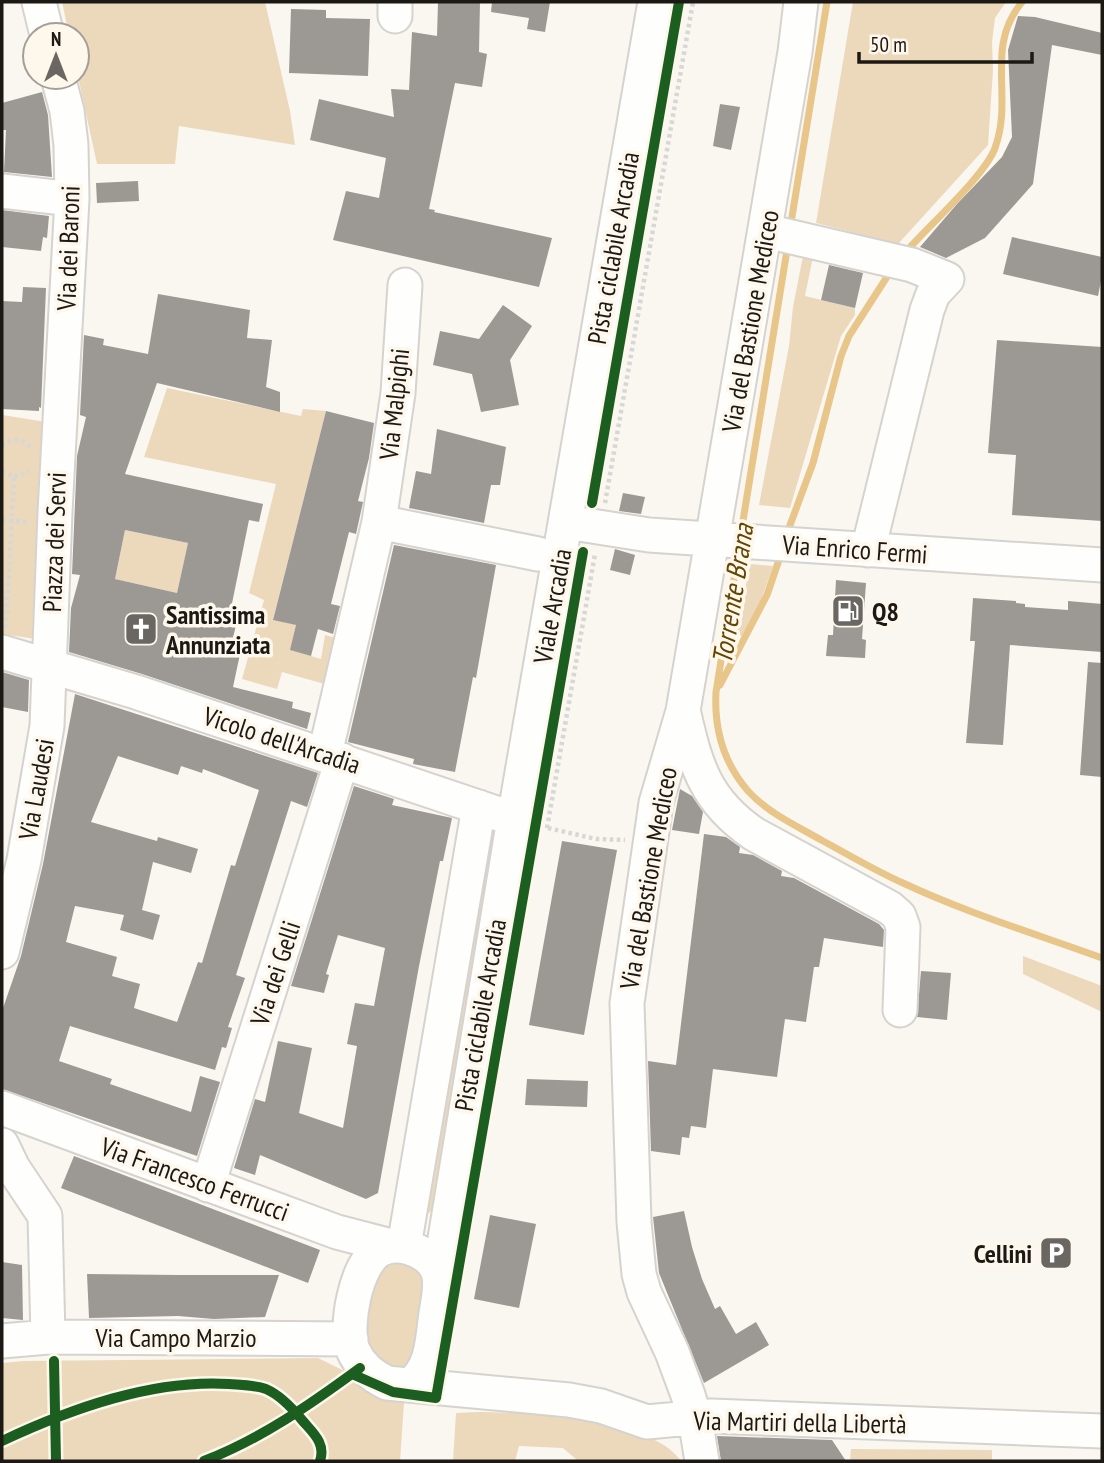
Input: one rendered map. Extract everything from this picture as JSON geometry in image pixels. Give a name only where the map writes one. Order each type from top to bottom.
[{"type":"street","points":[[39,2],[44,21]]},
{"type":"street","name":"Viale Arcadia","points":[[439,1275],[448,1211],[532,824],[656,2]]},
{"type":"street","name":"Via del Bastione Mediceo","points":[[702,1461],[695,1418],[672,1352],[644,1292],[639,1274],[634,1222],[627,1003],[660,784],[683,711],[784,236],[801,2]]},
{"type":"street","name":"Via dei Baroni","points":[[60,419],[72,199],[70,134],[62,91]]},
{"type":"street","points":[[2,191],[72,199]]},
{"type":"street","points":[[784,236],[899,262],[947,279],[936,289],[927,310],[868,550]]},
{"type":"street","name":"Via Malpighi","points":[[333,757],[379,522],[398,393],[405,285]]},
{"type":"street","name":"Piazza dei Servi","points":[[50,665],[60,419]]},
{"type":"street","name":"Via Enrico Fermi","points":[[579,512],[631,534],[1102,565]]},
{"type":"street","points":[[379,522],[538,554]]},
{"type":"street","name":"Vicolo dell'Arcadia","points":[[4,653],[50,665],[532,824]]},
{"type":"street","name":"Via Laudesi","points":[[2,952],[40,777],[47,726],[50,665]]},
{"type":"street","points":[[683,711],[698,768],[713,794],[735,818],[754,834],[890,908],[899,916],[904,935],[900,1010]]},
{"type":"street","name":"Via dei Gelli","points":[[208,1185],[333,757]]},
{"type":"street","points":[[400,1246],[479,807]]},
{"type":"street","name":"Via Francesco Ferrucci","points":[[2,1108],[338,1232],[400,1246]]},
{"type":"street","points":[[2,1145],[14,1185],[45,1216],[48,1337]]},
{"type":"street","points":[[400,1246],[430,1262],[439,1275],[432,1342],[426,1369],[410,1385],[387,1383],[377,1378],[358,1359],[351,1339],[354,1298],[365,1266],[379,1250],[400,1246],[448,1211]]},
{"type":"street","name":"Via Campo Marzio","points":[[2,1341],[48,1337],[351,1339]]},
{"type":"street","points":[[432,1342],[437,1367],[444,1379],[460,1389]]},
{"type":"street","name":"Via Martiri della Libertà","points":[[410,1385],[569,1400],[601,1406],[647,1422],[745,1416],[1102,1431]]},
{"type":"path","points":[[579,512],[605,505],[694,2]]},
{"type":"path","points":[[2,446],[16,439],[27,443],[33,453]]},
{"type":"path","points":[[2,471],[14,477],[25,474],[33,465]]},
{"type":"path","points":[[4,653],[14,477]]},
{"type":"path","points":[[532,824],[596,555],[583,552]]},
{"type":"path","points":[[532,824],[555,716]]},
{"type":"path","points":[[532,824],[596,839],[650,842]]},
{"type":"shaded area","points":[[62,2],[265,2],[295,145],[179,126],[175,164],[97,164],[81,91],[91,91],[91,21],[66,21]]},
{"type":"shaded area","points":[[853,2],[1006,2],[995,18],[988,145],[898,244],[816,223]]},
{"type":"shaded area","points":[[804,251],[814,252],[805,296],[855,308],[855,315],[841,336],[790,508],[759,505],[789,346],[793,307]]},
{"type":"shaded area","points":[[167,388],[301,416],[303,409],[326,411],[273,619],[296,625],[291,650],[321,659],[325,635],[346,641],[335,687],[282,672],[277,689],[242,679],[264,600],[249,593],[276,484],[144,457]]},
{"type":"shaded area","points":[[2,415],[53,423],[36,639],[2,634]]},
{"type":"shaded area","points":[[125,530],[188,543],[177,593],[115,579]]},
{"type":"shaded area","points":[[750,564],[773,566],[760,603],[742,637],[737,631]]},
{"type":"shaded area","points":[[486,814],[497,823],[436,1207],[425,1216]]},
{"type":"shaded area","points":[[1023,956],[1102,986],[1102,1012],[1023,974]]},
{"type":"shaded area","points":[[400,1257],[426,1273],[416,1355],[403,1377],[362,1345],[369,1285],[377,1271]]},
{"type":"shaded area","points":[[318,1358],[404,1403],[400,1461],[2,1461],[2,1363]]},
{"type":"shaded area","points":[[456,1413],[556,1416],[617,1427],[644,1435],[666,1447],[681,1461],[578,1461],[563,1448],[519,1446],[515,1461],[453,1461]]},
{"type":"shaded area","points":[[851,1449],[992,1450],[992,1461],[850,1461]]},
{"type":"building","points":[[438,2],[480,2],[479,52],[487,54],[482,87],[455,83],[429,209],[552,238],[539,287],[333,240],[346,191],[379,198],[386,158],[310,140],[319,99],[394,117],[391,89],[409,90],[412,32],[437,36]]},
{"type":"building","points":[[492,2],[550,2],[545,32],[527,29],[529,18],[491,12]]},
{"type":"building","points":[[291,9],[326,10],[326,18],[370,19],[368,76],[289,73]]},
{"type":"building","points":[[1018,16],[1035,17],[1102,33],[1102,55],[1052,45],[1033,184],[985,238],[946,258],[920,247],[1002,157],[1012,137],[1008,50]]},
{"type":"building","points":[[42,92],[48,115],[52,177],[4,172],[6,130],[2,130],[2,103]]},
{"type":"building","points":[[720,104],[740,107],[731,150],[713,146]]},
{"type":"building","points":[[138,181],[139,201],[97,203],[96,183]]},
{"type":"building","points":[[2,210],[49,216],[47,238],[43,237],[41,251],[2,247]]},
{"type":"building","points":[[1012,237],[1102,257],[1098,296],[1003,274]]},
{"type":"building","points":[[829,265],[863,273],[855,308],[821,300]]},
{"type":"building","points":[[23,287],[46,288],[39,411],[2,409],[2,301],[22,302]]},
{"type":"building","points":[[158,294],[250,310],[247,338],[272,340],[266,387],[280,392],[280,412],[157,383],[125,474],[263,504],[259,522],[249,520],[228,623],[236,625],[233,638],[243,640],[233,687],[293,702],[292,708],[311,713],[307,729],[69,652],[71,608],[80,575],[72,574],[77,456],[86,417],[80,415],[84,335],[104,339],[103,345],[148,354]],"holes":[[[125,530],[188,543],[177,593],[115,579]]]},
{"type":"building","points":[[503,305],[532,326],[510,360],[519,405],[481,412],[472,374],[433,365],[440,331],[479,339]]},
{"type":"building","points":[[997,340],[1102,347],[1102,521],[1012,515],[1016,455],[988,453]]},
{"type":"building","points":[[326,411],[374,423],[369,458],[358,501],[363,502],[356,534],[349,532],[331,604],[340,606],[333,634],[318,629],[311,656],[290,650],[296,625],[273,620]]},
{"type":"building","points":[[437,429],[506,447],[500,485],[491,485],[484,523],[409,508],[416,471],[431,474]]},
{"type":"building","points":[[623,493],[645,497],[641,514],[619,511]]},
{"type":"building","points":[[394,545],[496,565],[476,678],[473,677],[455,772],[413,764],[414,759],[348,742]]},
{"type":"building","points":[[615,549],[635,555],[630,575],[610,570]]},
{"type":"building","points":[[836,580],[866,583],[862,639],[866,640],[865,658],[826,656],[828,635],[833,635]]},
{"type":"building","points":[[973,598],[1016,601],[1025,604],[1025,607],[1068,610],[1068,601],[1102,604],[1102,652],[1010,645],[1003,745],[966,743],[975,641],[970,641]]},
{"type":"building","points":[[1088,662],[1102,663],[1102,777],[1080,775]]},
{"type":"building","points":[[2,672],[29,680],[28,712],[2,707]]},
{"type":"building","points":[[75,694],[318,773],[307,807],[291,801],[236,975],[245,978],[228,1027],[232,1028],[226,1048],[222,1047],[215,1070],[70,1026],[59,1061],[112,1079],[110,1084],[191,1112],[200,1076],[220,1082],[197,1156],[2,1089],[2,1011],[21,956],[43,864]],"holes":[[[118,756],[178,775],[181,766],[202,773],[203,769],[259,790],[235,866],[231,865],[202,963],[198,962],[177,1022],[134,1008],[140,984],[112,976],[117,957],[66,942],[75,906],[124,915],[120,930],[153,940],[160,915],[142,910],[153,862],[191,873],[198,849],[158,837],[157,841],[91,822]]]},
{"type":"building","points":[[354,786],[394,799],[392,805],[452,818],[443,861],[440,861],[419,966],[378,1193],[366,1199],[260,1155],[255,1175],[234,1168],[255,1099],[265,1102],[278,1041],[312,1048],[299,1113],[343,1128],[357,1046],[347,1044],[355,1003],[374,1006],[385,948],[338,935],[326,974],[329,975],[324,993],[291,986]]},
{"type":"building","points":[[680,789],[692,796],[703,812],[699,834],[672,830]]},
{"type":"building","points":[[704,834],[726,837],[740,847],[739,853],[753,855],[782,871],[781,876],[794,878],[879,924],[884,930],[883,947],[824,938],[819,967],[814,967],[806,1022],[785,1019],[777,1077],[713,1069],[706,1128],[691,1126],[689,1138],[682,1137],[680,1155],[651,1151],[648,1061],[676,1065]]},
{"type":"building","points":[[562,841],[617,850],[584,1035],[529,1025]]},
{"type":"building","points":[[921,971],[951,973],[947,1020],[917,1017]]},
{"type":"building","points":[[527,1079],[588,1081],[587,1107],[525,1105]]},
{"type":"building","points":[[74,1156],[320,1250],[308,1283],[61,1188]]},
{"type":"building","points":[[684,1211],[702,1279],[715,1309],[720,1306],[736,1334],[756,1322],[769,1345],[704,1383],[659,1273],[653,1217]]},
{"type":"building","points":[[490,1215],[536,1224],[519,1308],[474,1299]]},
{"type":"building","points":[[2,1262],[22,1265],[23,1320],[2,1318]]},
{"type":"building","points":[[87,1274],[279,1275],[265,1317],[214,1319],[178,1316],[89,1318]]},
{"type":"building","points":[[717,1436],[832,1440],[846,1461],[721,1461]]},
{"type":"waterway","name":"Torrente Brana","points":[[790,229],[827,2]]},
{"type":"waterway","points":[[904,254],[968,187],[995,148],[1002,110],[1004,37],[1022,2]]},
{"type":"waterway","name":"Torrente Brana","points":[[741,533],[788,244]]},
{"type":"waterway","points":[[786,536],[813,463],[841,356],[849,336],[892,269]]},
{"type":"waterway","name":"Torrente Brana","points":[[739,548],[716,706],[726,757],[748,791],[783,819],[893,878],[977,914],[1102,958]]},
{"type":"waterway","points":[[720,685],[767,595],[781,554]]},
{"type":"cycle path","name":"Pista ciclabile Arcadia","points":[[592,503],[679,2]]},
{"type":"cycle path","name":"Pista ciclabile Arcadia","points":[[352,1374],[393,1392],[436,1398],[583,552]]},
{"type":"cycle path","points":[[54,1361],[56,1461]]},
{"type":"cycle path","points":[[204,1461],[265,1431],[360,1368]]},
{"type":"cycle path","points":[[2,1441],[55,1418],[141,1391],[200,1384],[248,1385],[271,1392],[295,1411],[320,1444],[320,1461]]},
{"type":"place","name":"Q8","points":[[848,611]]},
{"type":"place","name":"Santissima Annunziata","points":[[141,629]]},
{"type":"place","name":"Cellini","points":[[1056,1253]]}]
